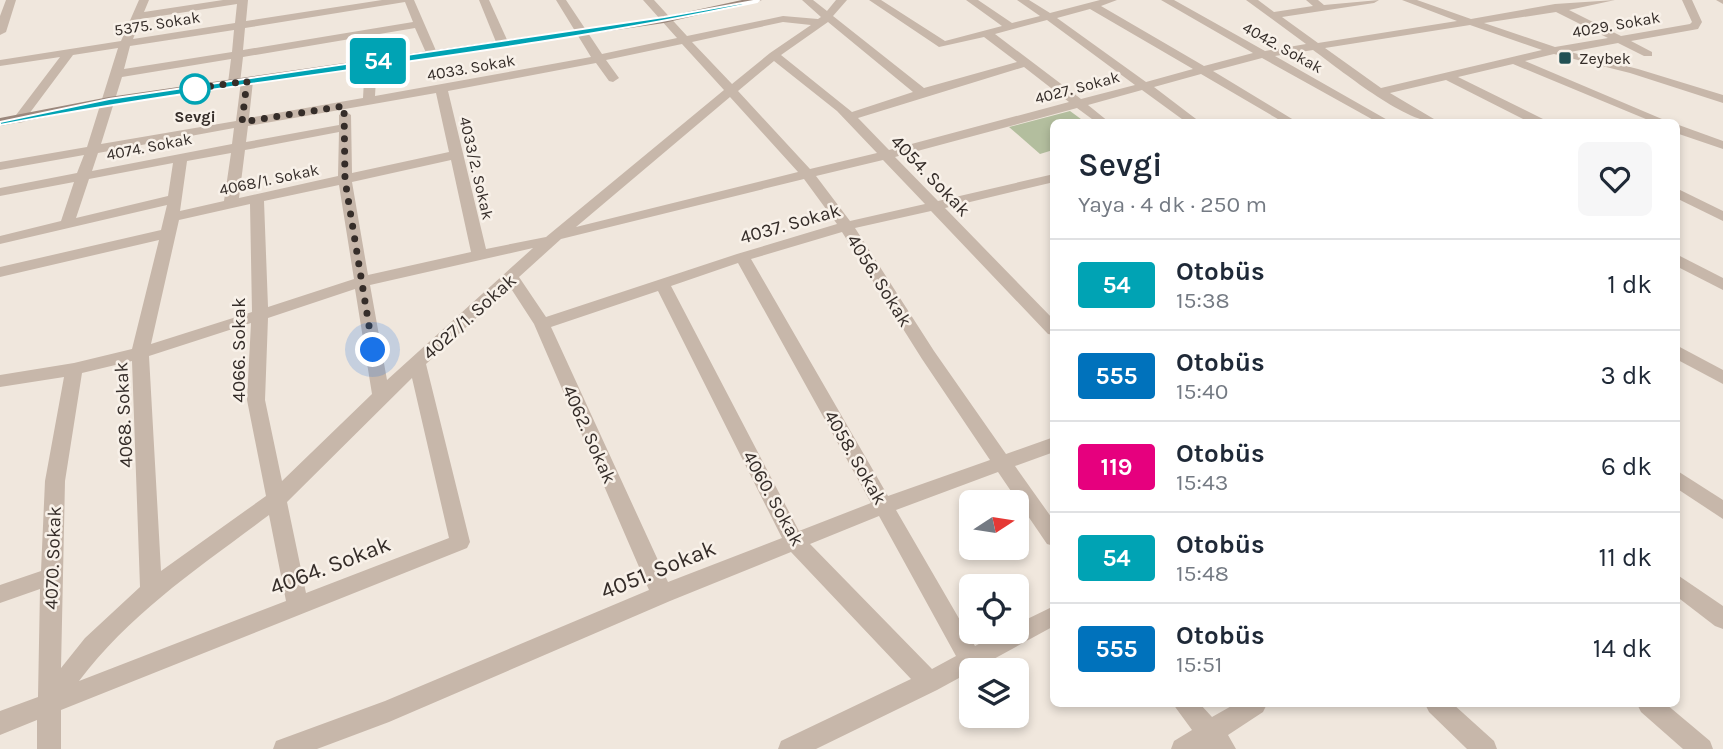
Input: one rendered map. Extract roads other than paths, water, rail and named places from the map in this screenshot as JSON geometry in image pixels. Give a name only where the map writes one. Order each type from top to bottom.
[{"type":"main road","points":[[0,122],[109,102],[664,20],[737,2],[757,0]]},
{"type":"street","points":[[0,32],[11,0]]},
{"type":"street","points":[[67,224],[109,102],[125,44],[144,0]]},
{"type":"street","points":[[139,16],[243,0],[237,54],[242,122],[231,205]]},
{"type":"street","name":"5375. Sokak","points":[[0,63],[402,0]]},
{"type":"street","points":[[409,0],[431,53]]},
{"type":"street","points":[[484,0],[502,42]]},
{"type":"street","points":[[561,0],[580,33],[614,78]]},
{"type":"street","name":"4056. Sokak","points":[[648,0],[807,175],[846,226],[928,355],[1050,532]]},
{"type":"street","points":[[807,0],[825,20],[922,93]]},
{"type":"street","name":"4027/1. Sokak","points":[[48,703],[93,645],[151,590],[277,499],[381,396],[555,238],[774,55],[825,20],[842,0]]},
{"type":"street","points":[[874,0],[943,45],[1112,0]]},
{"type":"street","points":[[971,0],[1011,27]]},
{"type":"street","points":[[1022,0],[1190,119]]},
{"type":"street","name":"4042. Sokak","points":[[1166,0],[1374,119]]},
{"type":"street","points":[[1251,0],[1380,92],[1428,119]]},
{"type":"street","points":[[1311,0],[1322,8]]},
{"type":"street","points":[[1274,15],[1374,0]]},
{"type":"street","points":[[1406,0],[1554,51],[1634,71],[1723,99]]},
{"type":"street","points":[[1542,0],[1648,54]]},
{"type":"street","name":"4027. Sokak","points":[[0,382],[74,369],[140,353],[387,274],[555,238],[1080,105],[1264,55],[1610,0]]},
{"type":"street","name":"4029. Sokak","points":[[1380,92],[1554,51],[1694,27],[1697,22],[1687,0]]},
{"type":"street","points":[[1091,5],[1286,119]]},
{"type":"street","name":"4033. Sokak","points":[[0,166],[441,89],[783,19],[825,20]]},
{"type":"street","points":[[117,74],[419,24]]},
{"type":"street","points":[[986,33],[1099,119]]},
{"type":"street","points":[[19,119],[69,53]]},
{"type":"street","name":"4054. Sokak","points":[[774,55],[849,117],[1050,326]]},
{"type":"street","points":[[1515,61],[1656,119]]},
{"type":"street","points":[[369,101],[371,62]]},
{"type":"street","points":[[849,117],[1026,63]]},
{"type":"street","points":[[1447,76],[1532,119]]},
{"type":"street","name":"4033/2. Sokak","points":[[441,89],[480,256]]},
{"type":"street","points":[[344,106],[345,180],[381,396]]},
{"type":"street","points":[[1388,119],[1413,111]]},
{"type":"street","name":"4074. Sokak","points":[[0,192],[346,127]]},
{"type":"street","points":[[1680,129],[1723,145]]},
{"type":"street","name":"4068/1. Sokak","points":[[172,216],[455,155]]},
{"type":"street","name":"4068. Sokak","points":[[151,590],[140,353],[172,216],[181,158]]},
{"type":"street","name":"4037. Sokak","points":[[542,324],[742,257],[846,226],[1050,179]]},
{"type":"street","points":[[1680,194],[1723,217]]},
{"type":"street","name":"4066. Sokak","points":[[257,199],[260,315],[256,400],[298,606]]},
{"type":"street","points":[[0,240],[67,224],[172,216]]},
{"type":"street","points":[[0,272],[172,216]]},
{"type":"street","name":"4058. Sokak","points":[[742,257],[970,658]]},
{"type":"street","points":[[1680,261],[1723,285]]},
{"type":"street","name":"4062. Sokak","points":[[512,278],[542,324],[662,594]]},
{"type":"street","name":"4060. Sokak","points":[[662,283],[795,543],[929,682]]},
{"type":"street","points":[[1680,353],[1723,378]]},
{"type":"street","points":[[1703,366],[1723,358]]},
{"type":"street","name":"4064. Sokak","points":[[0,723],[460,542],[417,363]]},
{"type":"street","name":"4070. Sokak","points":[[49,749],[55,481],[74,369]]},
{"type":"street","name":"4051. Sokak","points":[[285,749],[389,712],[662,594],[884,506],[1050,446]]},
{"type":"street","points":[[1680,480],[1723,511]]},
{"type":"street","points":[[0,594],[51,576]]},
{"type":"street","points":[[1680,586],[1723,619]]},
{"type":"street","points":[[970,658],[1050,617]]},
{"type":"street","points":[[790,749],[929,682],[959,664]]},
{"type":"street","points":[[1188,707],[1217,740]]},
{"type":"street","points":[[1183,749],[1217,740],[1252,707]]},
{"type":"street","points":[[1440,707],[1485,749]]},
{"type":"street","points":[[1652,707],[1701,749]]},
{"type":"place","name":"Zeybek","points":[[1565,58]]},
{"type":"place","name":"Sevgi","points":[[195,89]]}]
